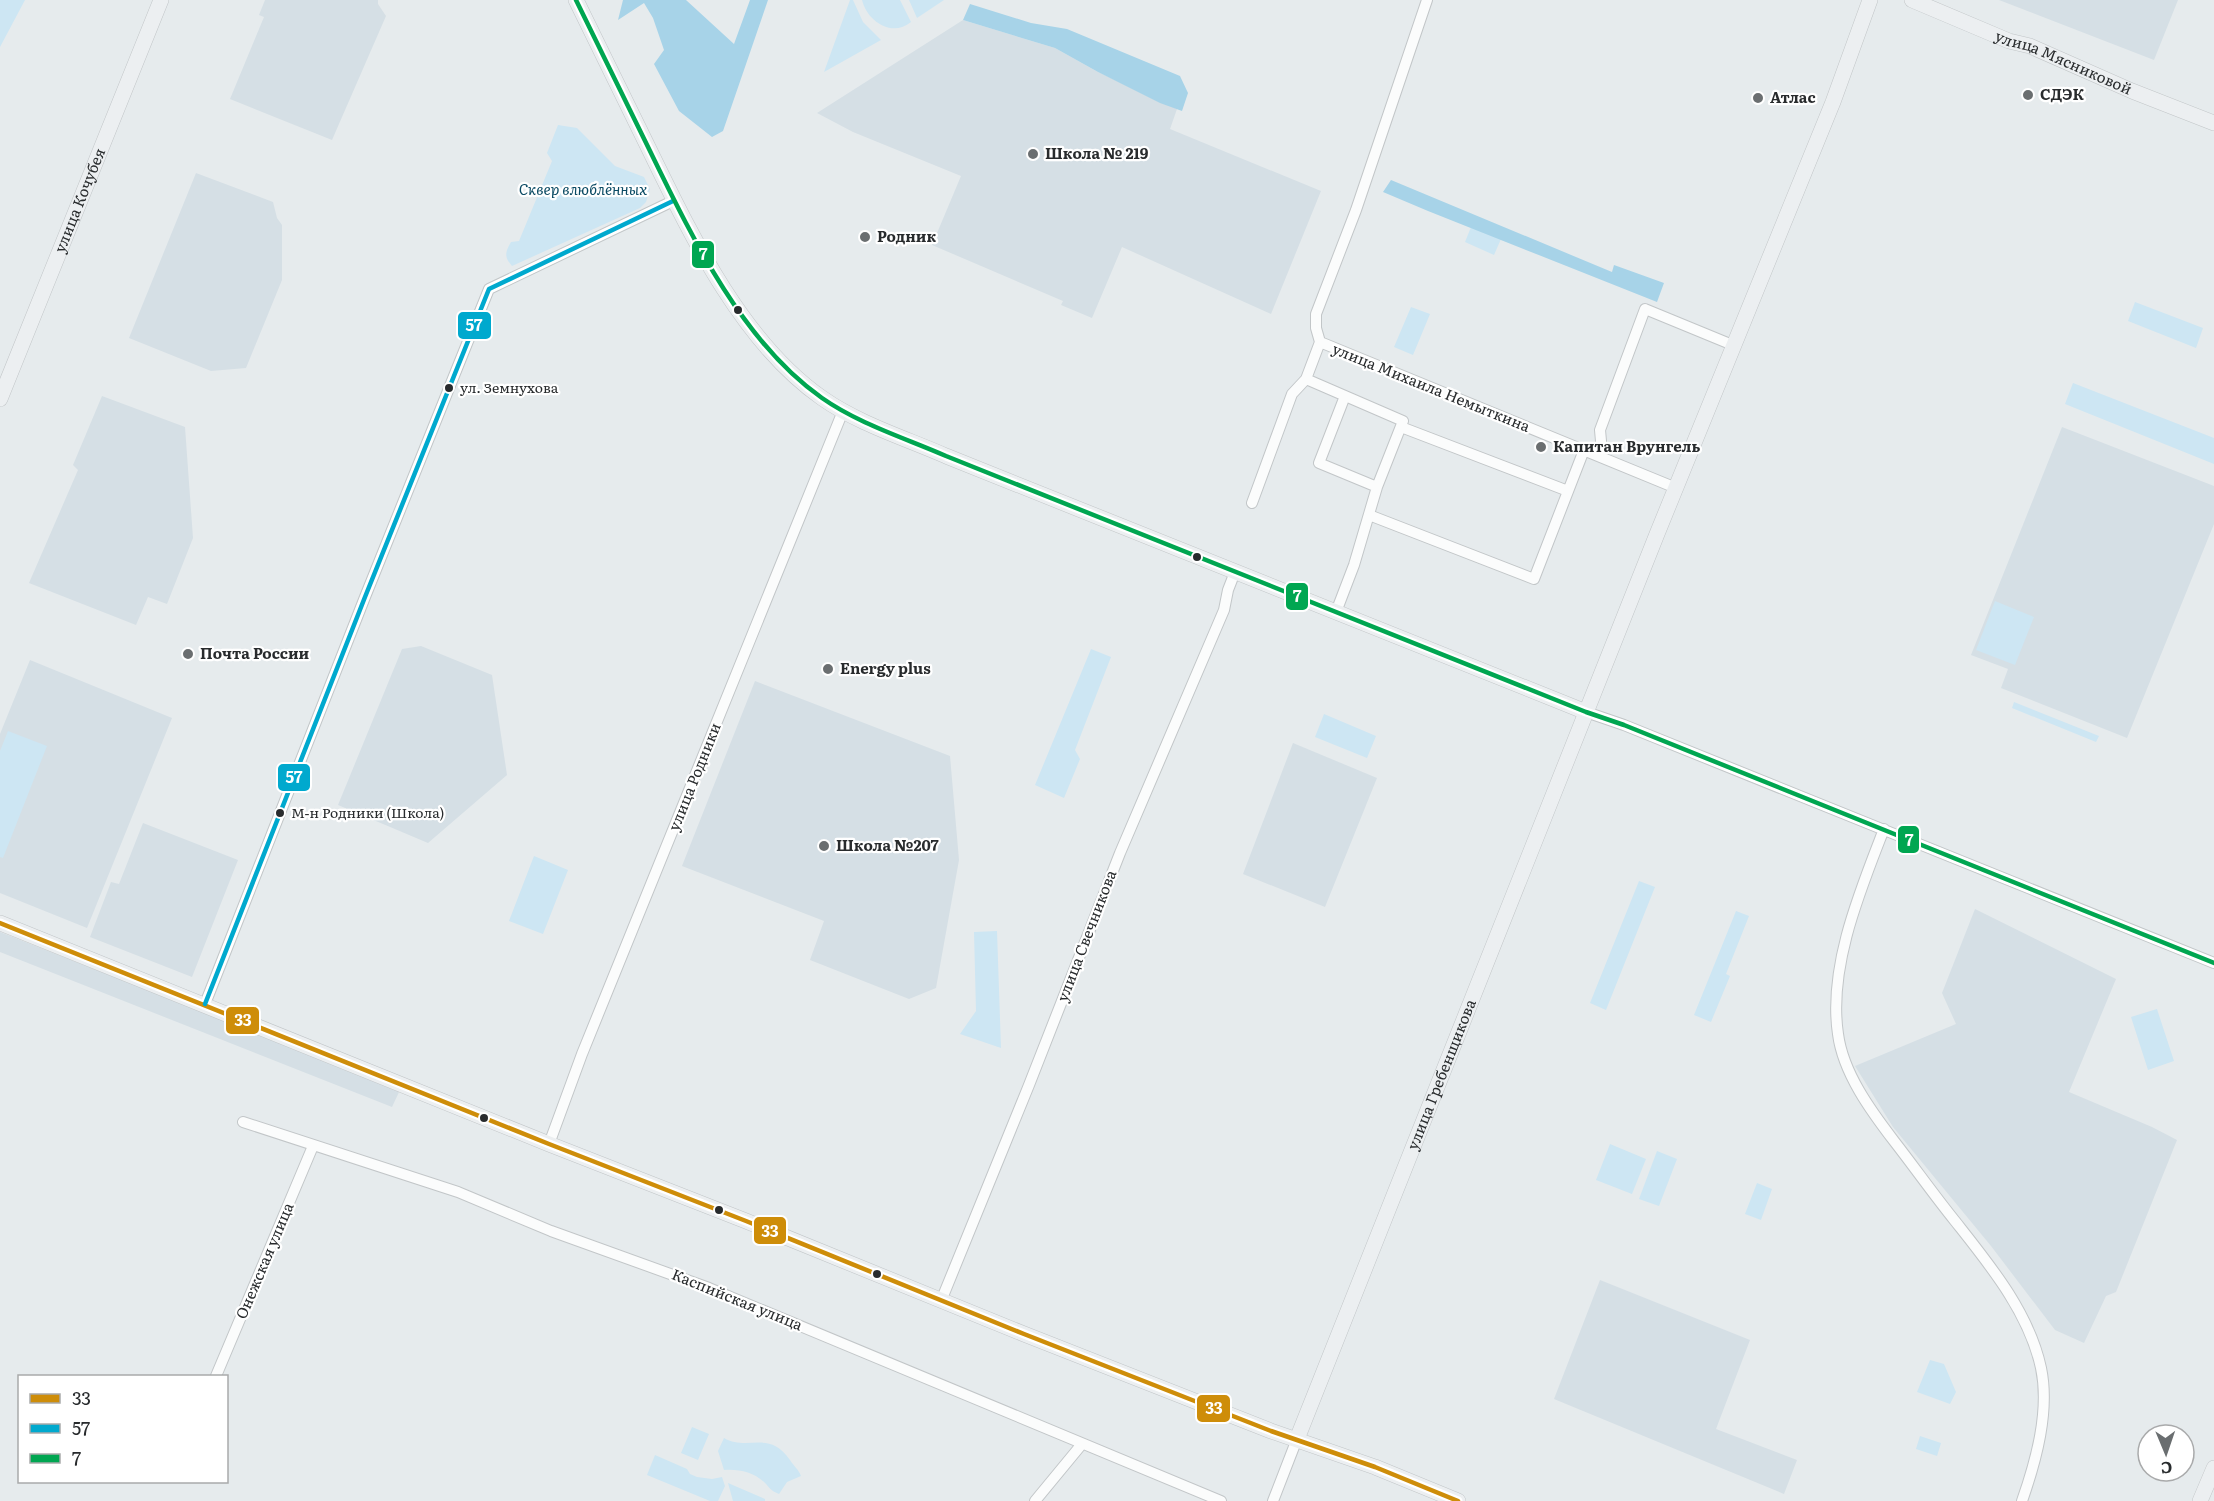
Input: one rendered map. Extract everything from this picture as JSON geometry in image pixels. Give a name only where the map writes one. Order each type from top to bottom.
[{"type":"street","name":"улица Кочубея","points":[[0,399],[161,0]]},
{"type":"street","points":[[576,0],[673,201],[742,317],[786,370],[843,411],[945,456],[1884,829],[2214,963]]},
{"type":"street","points":[[1252,503],[1292,394],[1306,379],[1320,342],[1316,328],[1316,314],[1356,210],[1427,0]]},
{"type":"street","name":"улица Гребенщикова","points":[[1297,1439],[1586,712],[1835,96],[1870,0]]},
{"type":"street","name":"улица Мясниковой","points":[[1912,0],[2009,41],[2030,46],[2214,123]]},
{"type":"street","points":[[205,1004],[489,289],[673,201]]},
{"type":"street","points":[[1602,452],[1600,430],[1646,309],[1735,346]]},
{"type":"street","name":"улица Михаила Немыткина","points":[[1320,342],[1676,488]]},
{"type":"street","points":[[1306,379],[1403,421],[1377,488],[1354,565],[1336,612]]},
{"type":"street","points":[[1345,396],[1318,463],[1377,488]]},
{"type":"street","name":"улица Родники","points":[[549,1144],[584,1048],[843,411]]},
{"type":"street","points":[[1401,427],[1568,491]]},
{"type":"street","points":[[1369,515],[1534,579],[1584,450]]},
{"type":"street","name":"улица Свечникова","points":[[941,1301],[1120,853],[1224,610],[1235,572]]},
{"type":"street","points":[[1884,829],[1869,868],[1839,965],[1836,997],[1838,1035],[1848,1067],[1863,1095],[1884,1128],[2013,1300],[2033,1345],[2041,1368],[2043,1392],[2041,1425],[2032,1473],[2022,1501]]},
{"type":"street","points":[[0,923],[941,1301],[1220,1411],[1375,1467],[1458,1501]]},
{"type":"street","name":"Каспийская улица","points":[[243,1122],[458,1192],[551,1231],[709,1288],[1221,1501]]},
{"type":"street","name":"Онежская улица","points":[[217,1375],[314,1146]]},
{"type":"street","points":[[1273,1501],[1297,1439]]},
{"type":"street","points":[[1035,1501],[1082,1444]]},
{"type":"street","points":[[2200,1501],[2214,1468]]},
{"type":"shaded area","points":[[265,0],[378,0],[386,16],[332,140],[230,99],[264,17],[259,15]]},
{"type":"shaded area","points":[[623,0],[686,0],[734,44],[750,0],[768,0],[723,131],[712,137],[679,111],[654,64],[664,50],[653,18],[644,3],[618,20]]},
{"type":"shaded area","points":[[1999,0],[2178,0],[2154,60]]},
{"type":"shaded area","points":[[970,4],[1031,23],[1067,29],[1180,76],[1188,93],[1182,111],[1160,103],[1055,48],[963,20]]},
{"type":"shaded area","name":"Школа № 219","points":[[963,20],[1055,48],[1098,72],[1177,109],[1170,129],[1321,191],[1271,314],[1122,247],[1092,318],[1061,305],[1063,301],[932,245],[961,176],[853,132],[817,113]]},
{"type":"shaded area","points":[[196,173],[273,202],[277,218],[282,225],[282,280],[246,368],[211,371],[129,338]]},
{"type":"shaded area","points":[[1391,180],[1612,272],[1614,265],[1664,283],[1657,302],[1383,192]]},
{"type":"shaded area","points":[[102,396],[185,427],[193,538],[167,604],[148,597],[136,625],[29,583],[78,470],[73,465]]},
{"type":"shaded area","points":[[2062,427],[2214,486],[2214,524],[2127,738],[2001,688],[2008,669],[1971,655]]},
{"type":"shaded area","points":[[421,646],[492,675],[507,775],[428,843],[338,805],[402,649]]},
{"type":"shaded area","points":[[30,660],[172,718],[87,928],[0,893],[0,734]]},
{"type":"shaded area","name":"Школа №207","points":[[755,681],[950,756],[959,860],[936,988],[909,999],[810,960],[824,921],[682,866]]},
{"type":"shaded area","points":[[1293,743],[1377,778],[1325,907],[1243,874]]},
{"type":"shaded area","points":[[143,823],[238,860],[192,977],[90,937],[111,882],[119,884]]},
{"type":"shaded area","points":[[1975,909],[2116,979],[2069,1092],[2177,1140],[2116,1292],[2106,1296],[2084,1343],[2055,1330],[1991,1246],[1893,1127],[1855,1066],[1956,1024],[1942,993]]},
{"type":"shaded area","points":[[0,932],[400,1090],[392,1107],[0,952]]},
{"type":"shaded area","points":[[1600,1280],[1750,1340],[1716,1429],[1797,1460],[1784,1494],[1554,1399]]},
{"type":"green space","points":[[0,0],[25,0],[0,47]]},
{"type":"green space","points":[[850,0],[853,0],[863,22],[881,40],[824,72]]},
{"type":"green space","points":[[862,0],[900,0],[911,22],[904,27],[896,28],[881,25],[869,15]]},
{"type":"green space","points":[[909,0],[944,0],[917,18]]},
{"type":"green space","name":"Сквер влюблённых","points":[[558,125],[577,128],[615,166],[644,177],[650,189],[646,202],[640,208],[512,266],[506,254],[511,242],[519,241],[552,161],[547,153]]},
{"type":"green space","points":[[1471,227],[1501,239],[1494,255],[1465,242]]},
{"type":"green space","points":[[2135,302],[2203,328],[2196,348],[2128,321]]},
{"type":"green space","points":[[1411,307],[1430,314],[1413,355],[1394,347]]},
{"type":"green space","points":[[2073,383],[2214,438],[2214,464],[2065,404]]},
{"type":"green space","points":[[1995,601],[2034,617],[2015,665],[1976,650]]},
{"type":"green space","points":[[1091,649],[1111,657],[1075,750],[1080,759],[1064,798],[1035,785]]},
{"type":"green space","points":[[2014,702],[2099,736],[2096,742],[2012,708]]},
{"type":"green space","points":[[1324,714],[1376,736],[1367,758],[1315,737]]},
{"type":"green space","points":[[8,731],[47,746],[3,858],[0,857],[0,751]]},
{"type":"green space","points":[[534,856],[568,870],[543,934],[509,921]]},
{"type":"green space","points":[[1639,881],[1655,887],[1606,1010],[1590,1003]]},
{"type":"green space","points":[[1736,911],[1749,916],[1726,974],[1730,976],[1711,1022],[1694,1015]]},
{"type":"green space","points":[[997,931],[1001,1048],[960,1034],[976,1011],[974,932]]},
{"type":"green space","points":[[2157,1009],[2174,1061],[2148,1070],[2131,1017]]},
{"type":"green space","points":[[1610,1144],[1646,1159],[1632,1194],[1596,1180]]},
{"type":"green space","points":[[1657,1151],[1677,1159],[1659,1206],[1639,1199]]},
{"type":"green space","points":[[1757,1183],[1772,1189],[1761,1220],[1745,1214]]},
{"type":"green space","points":[[1930,1360],[1944,1364],[1956,1392],[1950,1404],[1917,1392]]},
{"type":"green space","points":[[692,1427],[709,1434],[698,1460],[681,1453]]},
{"type":"green space","points":[[1920,1436],[1941,1443],[1937,1456],[1916,1449]]},
{"type":"green space","points":[[724,1438],[733,1442],[774,1445],[782,1451],[801,1476],[787,1482],[779,1494],[750,1474],[724,1470],[718,1451]]},
{"type":"green space","points":[[655,1455],[687,1469],[690,1474],[697,1477],[712,1479],[722,1477],[725,1486],[718,1501],[710,1501],[647,1475]]},
{"type":"green space","points":[[728,1483],[765,1499],[765,1501],[733,1501]]},
{"type":"transit line","name":"7","points":[[576,0],[683,218],[743,318],[793,375],[822,398],[851,416],[2214,963]]},
{"type":"transit line","name":"57","points":[[205,1004],[489,289],[673,201]]},
{"type":"transit line","name":"33","points":[[0,923],[1024,1334],[1271,1431],[1375,1467],[1458,1501]]},
{"type":"place","name":"СДЭК","points":[[2028,95]]},
{"type":"place","name":"Атлас","points":[[1758,98]]},
{"type":"place","name":"Школа № 219","points":[[1033,154]]},
{"type":"place","name":"Родник","points":[[865,237]]},
{"type":"place","name":"ул. Земнухова","points":[[449,388]]},
{"type":"place","name":"Капитан Врунгель","points":[[1541,447]]},
{"type":"place","name":"Почта России","points":[[188,654]]},
{"type":"place","name":"Energy plus","points":[[828,669]]},
{"type":"place","name":"М-н Родники (Школа)","points":[[280,813]]},
{"type":"place","name":"Школа №207","points":[[824,846]]}]
